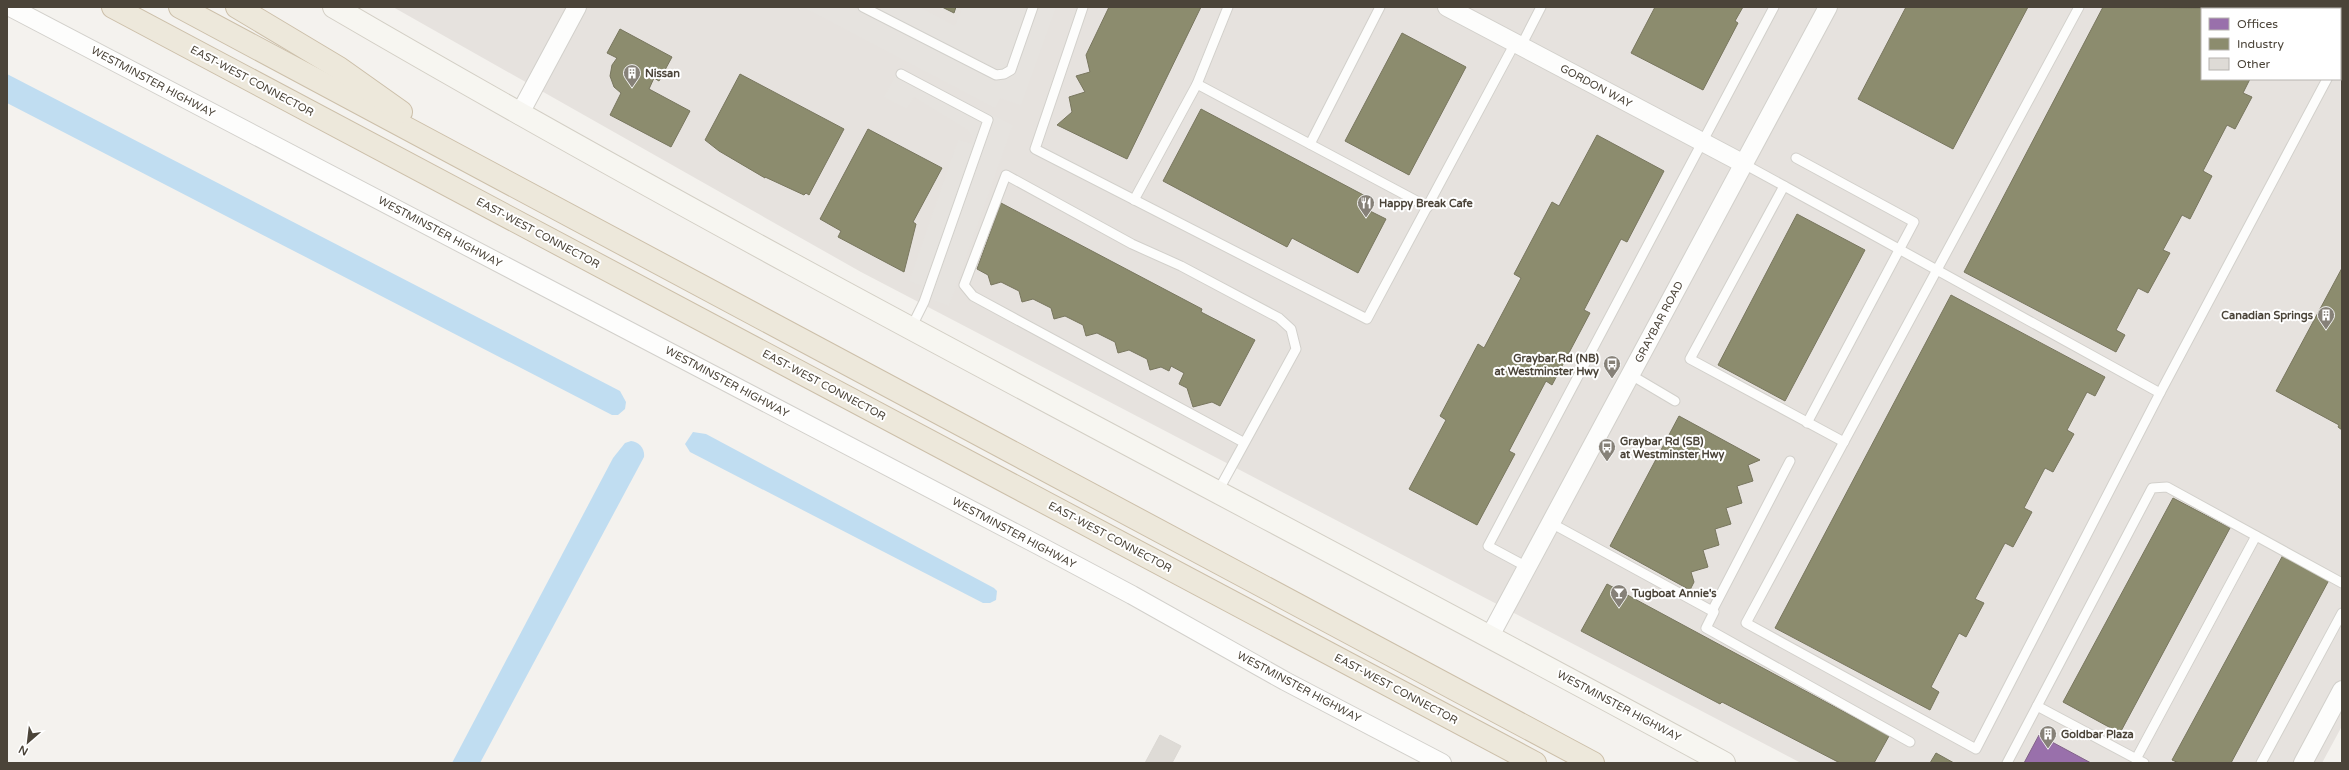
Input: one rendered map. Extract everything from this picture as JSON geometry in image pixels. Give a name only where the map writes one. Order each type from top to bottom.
[{"type":"highway","name":"EAST-WEST CONNECTOR","points":[[113,7],[1535,763]]},
{"type":"highway","points":[[180,7],[1594,763]]},
{"type":"highway","points":[[237,7],[339,68],[479,166]]},
{"type":"main road","name":"WESTMINSTER HIGHWAY","points":[[334,7],[519,115],[910,330],[1490,636],[1724,763]]},
{"type":"street","name":"WESTMINSTER HIGHWAY","points":[[10,7],[1058,556],[1285,681],[1442,763]]},
{"type":"street","points":[[519,115],[577,7]]},
{"type":"street","name":"GORDON WAY","points":[[1447,7],[1744,164]]},
{"type":"street","name":"GRAYBAR ROAD","points":[[1490,636],[1828,7]]},
{"type":"street","points":[[2303,763],[2342,690]]},
{"type":"lane","points":[[863,7],[996,75],[1004,74],[1011,70],[1033,7]]},
{"type":"lane","points":[[1084,7],[1035,150],[1367,319],[1518,44],[1541,7]]},
{"type":"lane","points":[[1134,200],[1197,84],[1228,7]]},
{"type":"lane","points":[[1310,144],[1380,7]]},
{"type":"lane","points":[[1527,567],[1488,546],[1774,7]]},
{"type":"lane","points":[[2079,7],[1746,623],[1976,750],[2160,393],[2326,80]]},
{"type":"lane","points":[[901,74],[988,120],[924,302],[910,330]]},
{"type":"lane","points":[[1197,84],[1428,207]]},
{"type":"lane","points":[[1796,158],[1914,222],[1807,423]]},
{"type":"lane","points":[[1744,164],[2160,393]]},
{"type":"lane","points":[[1217,493],[1243,442],[1296,349],[1291,329],[1272,314],[1181,266],[1132,244],[1006,175],[964,285],[973,296],[1243,442]]},
{"type":"lane","points":[[1784,186],[1690,359],[1844,442]]},
{"type":"lane","points":[[1630,376],[1676,401]]},
{"type":"lane","points":[[1790,461],[1712,611],[1714,612],[1706,628],[1910,742]]},
{"type":"lane","points":[[2007,763],[2152,488],[2167,487],[2342,583]]},
{"type":"lane","points":[[1551,523],[1712,611]]},
{"type":"lane","points":[[2037,706],[2140,761],[2256,536]]},
{"type":"lane","points":[[2261,763],[2342,613]]},
{"type":"shaded area","points":[[393,7],[2342,7],[2342,726],[2322,763],[1801,763],[861,272]]},
{"type":"shaded area","points":[[803,7],[919,7],[955,26],[963,7],[1056,7],[1021,105],[1000,98],[995,108]]},
{"type":"shaded area","points":[[899,68],[1013,125],[949,306],[918,294],[922,286],[909,281],[958,140],[972,144],[973,140],[968,130],[914,97],[907,109],[884,97]]},
{"type":"water","points":[[7,74],[620,391],[626,402],[625,409],[618,415],[612,415],[7,103]]},
{"type":"water","points":[[693,432],[706,434],[994,588],[997,591],[996,600],[990,603],[983,603],[690,452],[685,444]]},
{"type":"water","points":[[631,441],[641,446],[644,451],[644,457],[480,763],[452,763],[613,458],[625,443]]},
{"type":"building: Offices","name":"Goldbar Plaza","points":[[2039,735],[2091,763],[2024,763]]},
{"type":"building: Industry","points":[[942,7],[956,7],[954,13]]},
{"type":"building: Industry","points":[[1109,7],[1201,7],[1127,159],[1057,125],[1072,112],[1069,97],[1085,92],[1076,76],[1090,72],[1086,55]]},
{"type":"building: Industry","points":[[1655,7],[1743,7],[1735,21],[1738,23],[1703,90],[1631,53]]},
{"type":"building: Industry","points":[[1906,7],[2028,7],[1953,149],[1858,99]]},
{"type":"building: Industry","points":[[2103,7],[2201,8],[2201,80],[2250,80],[2243,93],[2252,97],[2235,129],[2227,125],[2203,171],[2212,176],[2190,219],[2182,215],[2163,250],[2170,253],[2148,293],[2138,288],[2116,330],[2125,335],[2116,352],[1964,272]]},
{"type":"building: Industry","name":"Nissan","points":[[620,29],[672,57],[659,81],[654,78],[649,89],[690,111],[671,147],[610,115],[621,93],[614,87],[610,76],[612,65],[617,58],[607,53]]},
{"type":"building: Industry","points":[[1402,33],[1466,67],[1409,175],[1345,141]]},
{"type":"building: Industry","points":[[740,74],[844,129],[809,195],[806,193],[804,195],[765,178],[719,151],[705,140]]},
{"type":"building: Industry","points":[[1201,109],[1371,199],[1366,209],[1386,219],[1358,273],[1292,238],[1287,247],[1163,181]]},
{"type":"building: Industry","points":[[868,129],[942,168],[913,222],[916,224],[904,272],[838,237],[841,231],[820,219]]},
{"type":"building: Industry","points":[[1597,135],[1664,171],[1627,242],[1621,239],[1584,310],[1590,313],[1552,385],[1546,381],[1509,451],[1515,454],[1477,525],[1409,489],[1446,420],[1440,416],[1478,344],[1484,348],[1521,278],[1514,274],[1552,202],[1559,206]]},
{"type":"building: Industry","points":[[1001,203],[1202,309],[1201,312],[1255,340],[1220,406],[1212,402],[1193,407],[1187,388],[1179,384],[1184,373],[1171,366],[1169,371],[1161,367],[1150,370],[1147,359],[1129,350],[1118,353],[1115,342],[1097,333],[1086,336],[1083,325],[1065,316],[1054,319],[1051,308],[1033,299],[1022,302],[1019,291],[1001,282],[991,285],[988,275],[977,269]]},
{"type":"building: Industry","points":[[1797,214],[1865,250],[1785,401],[1718,365]]},
{"type":"building: Industry","name":"Canadian Springs","points":[[2342,268],[2342,430],[2338,427],[2339,425],[2276,391]]},
{"type":"building: Industry","points":[[1951,295],[2105,377],[2095,396],[2087,392],[2067,430],[2074,434],[2053,472],[2045,468],[2024,508],[2032,512],[2013,547],[2005,543],[1975,599],[1984,603],[1966,637],[1959,633],[1931,687],[1939,692],[1930,710],[1775,628]]},
{"type":"building: Industry","points":[[1679,416],[1760,460],[1748,465],[1753,481],[1737,486],[1742,503],[1726,508],[1731,524],[1715,529],[1719,545],[1703,550],[1708,567],[1691,572],[1694,582],[1690,590],[1610,546]]},
{"type":"building: Industry","points":[[2173,498],[2230,528],[2120,733],[2063,702]]},
{"type":"building: Industry","points":[[2283,555],[2329,580],[2231,763],[2179,763],[2172,760]]},
{"type":"building: Industry","points":[[1607,584],[1889,736],[1874,763],[1840,763],[1722,702],[1720,704],[1581,631]]},
{"type":"building: Industry","points":[[1936,753],[1954,763],[1930,763]]},
{"type":"building: Other","points":[[1160,735],[1181,746],[1172,763],[1145,763]]},
{"type":"place","name":"Nissan","points":[[632,88]]},
{"type":"place","name":"Happy Break Cafe","points":[[1366,218]]},
{"type":"place","name":"Canadian Springs","points":[[2326,330]]},
{"type":"place","name":"Graybar Rd (NB) at Westminster Hwy","points":[[1612,379]]},
{"type":"place","name":"Graybar Rd (SB) at Westminster Hwy","points":[[1607,462]]},
{"type":"place","name":"Tugboat Annie's","points":[[1619,608]]},
{"type":"place","name":"Goldbar Plaza","points":[[2048,749]]}]
